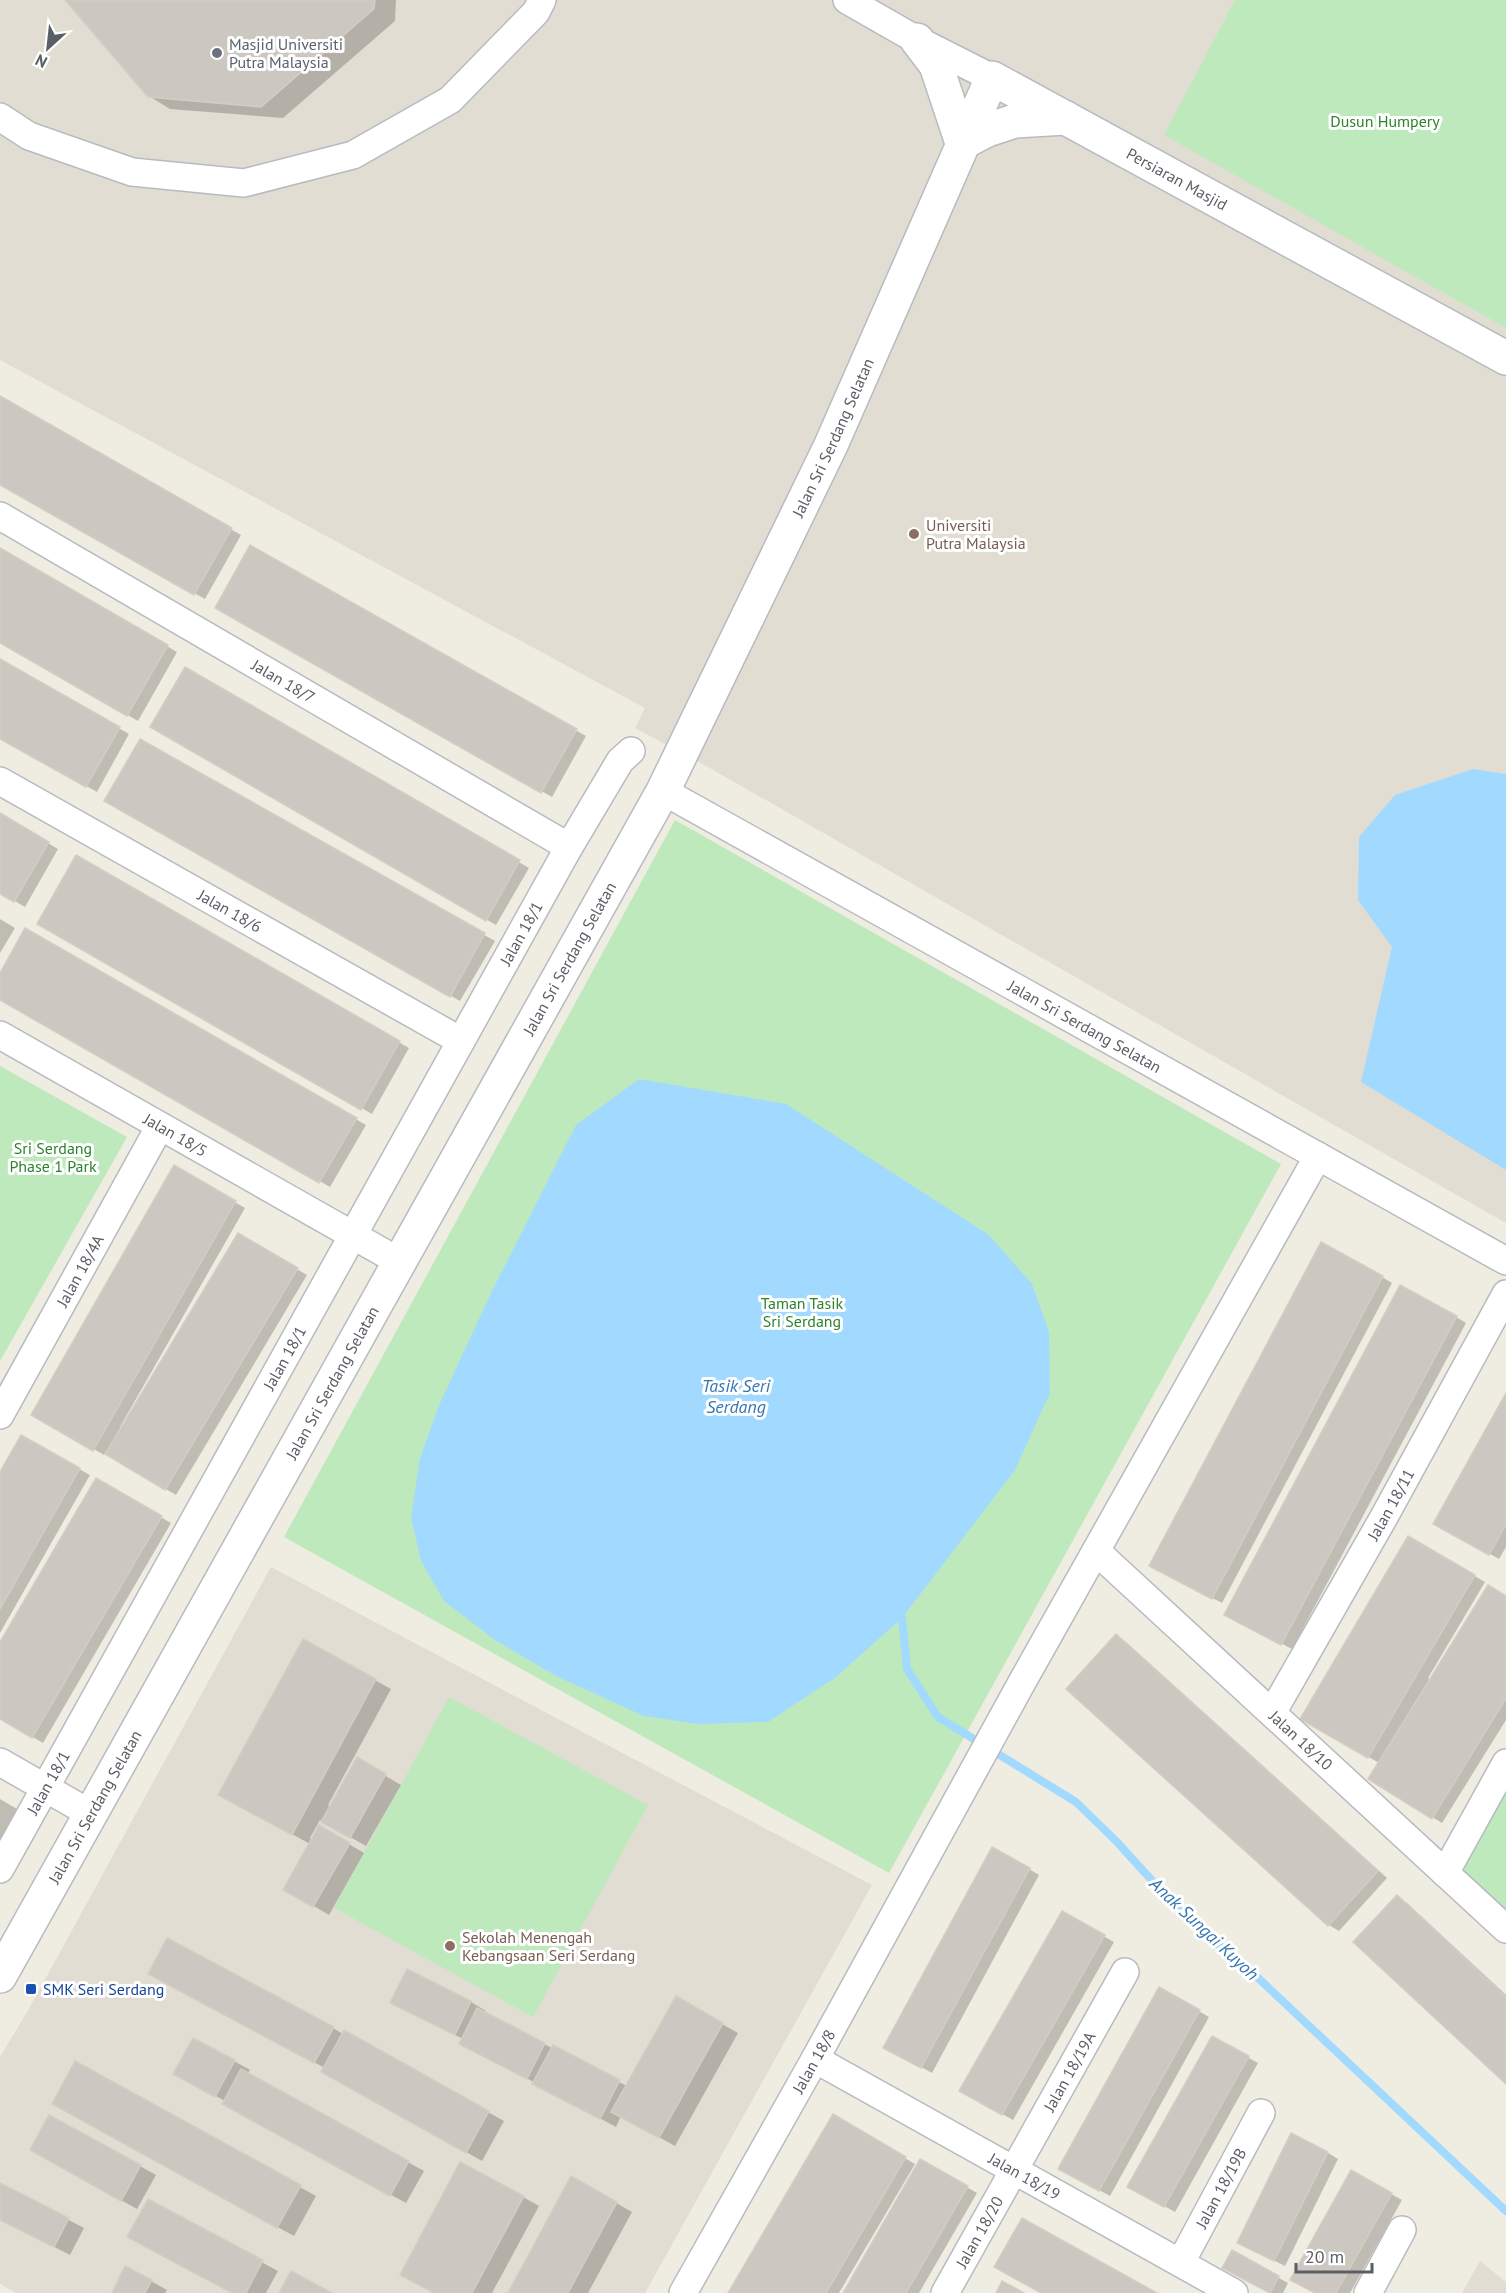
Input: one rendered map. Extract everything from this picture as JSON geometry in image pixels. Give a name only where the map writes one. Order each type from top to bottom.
[{"type":"street","points":[[0,117],[29,136],[132,172],[244,183],[353,155],[450,100],[536,12],[542,0]]},
{"type":"street","name":"Persiaran Masjid","points":[[847,0],[917,40],[992,78],[1506,357]]},
{"type":"street","points":[[917,40],[936,65],[962,143],[987,130],[1015,121],[1066,118]]},
{"type":"street","name":"Jalan Sri Serdang Selatan","points":[[0,1976],[663,791],[831,445],[992,78]]},
{"type":"street","name":"Jalan 18/7","points":[[0,516],[569,847]]},
{"type":"street","name":"Jalan 18/1","points":[[0,1869],[47,1789],[569,847],[620,761],[631,751]]},
{"type":"street","name":"Jalan 18/6","points":[[0,782],[461,1041]]},
{"type":"street","name":"Jalan Sri Serdang Selatan","points":[[663,791],[1506,1261]]},
{"type":"street","name":"Jalan 18/5","points":[[0,1035],[400,1262]]},
{"type":"street","name":"Jalan 18/4A","points":[[0,1415],[160,1126]]},
{"type":"street","name":"Jalan 18/8","points":[[683,2293],[815,2059],[1011,1701],[1318,1156]]},
{"type":"street","name":"Jalan 18/11","points":[[1272,1713],[1384,1517],[1506,1294]]},
{"type":"street","name":"Jalan 18/10","points":[[1095,1551],[1506,1929]]},
{"type":"street","points":[[0,1762],[91,1814]]},
{"type":"street","points":[[1445,1873],[1506,1763]]},
{"type":"street","name":"Jalan 18/19A","points":[[1013,2171],[1125,1972]]},
{"type":"street","name":"Jalan 18/19","points":[[815,2059],[1234,2293]]},
{"type":"street","name":"Jalan 18/19B","points":[[1180,2262],[1261,2113]]},
{"type":"street","name":"Jalan 18/20","points":[[945,2293],[1013,2171]]},
{"type":"street","points":[[1368,2293],[1402,2230]]},
{"type":"shaded area","name":"Universiti Putra Malaysia","points":[[0,0],[1506,0],[1506,1223],[708,767],[635,728],[645,708],[0,360]]},
{"type":"shaded area","name":"Sekolah Menengah Kebangsaan Seri Serdang","points":[[271,1567],[872,1885],[645,2293],[16,2293],[0,2284],[0,2057],[30,2007]]},
{"type":"shaded area","points":[[1480,2261],[1506,2282],[1506,2293],[1462,2293]]},
{"type":"green space","name":"Dusun Humpery","points":[[1235,0],[1506,0],[1506,328],[1164,135]]},
{"type":"green space","name":"Taman Tasik Sri Serdang","points":[[675,820],[1281,1164],[889,1873],[284,1537]]},
{"type":"green space","name":"Sri Serdang Phase 1 Park","points":[[0,1066],[127,1137],[0,1361]]},
{"type":"green space","points":[[449,1697],[648,1805],[533,2017],[334,1908]]},
{"type":"green space","points":[[1506,1783],[1506,1913],[1465,1879],[1464,1861]]},
{"type":"water","points":[[1473,769],[1506,774],[1506,1170],[1361,1082],[1392,947],[1358,900],[1359,837],[1395,795]]},
{"type":"water","name":"Tasik Seri Serdang","points":[[639,1079],[786,1104],[989,1235],[1032,1284],[1049,1332],[1050,1393],[1015,1470],[902,1618],[836,1677],[768,1722],[698,1724],[644,1716],[556,1676],[495,1640],[444,1601],[421,1561],[411,1518],[420,1458],[440,1403],[492,1291],[576,1125]]},
{"type":"building","name":"Masjid Universiti Putra Malaysia","points":[[65,0],[375,0],[374,9],[261,107],[148,97]]},
{"type":"building","points":[[0,396],[232,528],[194,595],[0,485]]},
{"type":"building","points":[[250,545],[577,729],[541,793],[215,608]]},
{"type":"building","points":[[0,548],[168,645],[127,716],[0,643]]},
{"type":"building","points":[[0,659],[120,727],[86,787],[0,739]]},
{"type":"building","points":[[185,667],[520,860],[486,921],[150,727]]},
{"type":"building","points":[[140,739],[485,933],[450,997],[104,801]]},
{"type":"building","points":[[0,813],[49,842],[14,902],[0,894]]},
{"type":"building","points":[[76,855],[400,1041],[361,1110],[37,924]]},
{"type":"building","points":[[25,928],[357,1118],[319,1183],[0,1000],[0,973]]},
{"type":"building","points":[[174,1165],[236,1201],[93,1451],[31,1415]]},
{"type":"building","points":[[238,1233],[298,1268],[165,1490],[105,1454]]},
{"type":"building","points":[[1321,1242],[1383,1276],[1212,1599],[1149,1566]]},
{"type":"building","points":[[1400,1285],[1457,1316],[1281,1645],[1224,1615]]},
{"type":"building","points":[[1506,1393],[1506,1524],[1489,1555],[1433,1524]]},
{"type":"building","points":[[21,1435],[80,1468],[0,1609],[0,1472]]},
{"type":"building","points":[[96,1478],[162,1516],[32,1738],[0,1719],[0,1642]]},
{"type":"building","points":[[1408,1536],[1475,1575],[1368,1758],[1300,1719]]},
{"type":"building","points":[[1488,1585],[1506,1596],[1506,1698],[1432,1819],[1368,1779]]},
{"type":"building","points":[[1116,1634],[1378,1871],[1328,1926],[1066,1689]]},
{"type":"building","points":[[303,1639],[376,1679],[292,1835],[218,1795]]},
{"type":"building","points":[[357,1757],[386,1774],[350,1838],[321,1822]]},
{"type":"building","points":[[319,1825],[350,1843],[313,1907],[283,1890]]},
{"type":"building","points":[[992,1847],[1030,1868],[921,2068],[883,2048]]},
{"type":"building","points":[[1397,1895],[1506,1997],[1506,2084],[1353,1942]]},
{"type":"building","points":[[1062,1911],[1105,1935],[1002,2115],[959,2091]]},
{"type":"building","points":[[167,1938],[334,2027],[314,2063],[148,1974]]},
{"type":"building","points":[[407,1969],[471,2001],[455,2035],[390,2003]]},
{"type":"building","points":[[1159,1987],[1200,2010],[1099,2191],[1058,2169]]},
{"type":"building","points":[[676,1996],[723,2023],[659,2138],[611,2112]]},
{"type":"building","points":[[477,2008],[545,2043],[527,2079],[459,2044]]},
{"type":"building","points":[[344,2030],[489,2111],[466,2153],[321,2072]]},
{"type":"building","points":[[1212,2036],[1249,2056],[1164,2207],[1127,2187]]},
{"type":"building","points":[[193,2038],[235,2060],[215,2097],[173,2074]]},
{"type":"building","points":[[553,2045],[620,2080],[600,2119],[532,2084]]},
{"type":"building","points":[[75,2061],[301,2185],[277,2228],[52,2104]]},
{"type":"building","points":[[241,2069],[409,2161],[390,2196],[222,2104]]},
{"type":"building","points":[[833,2114],[906,2157],[826,2293],[728,2293]]},
{"type":"building","points":[[49,2115],[141,2165],[121,2201],[30,2150]]},
{"type":"building","points":[[1291,2133],[1328,2152],[1274,2261],[1237,2243]]},
{"type":"building","points":[[920,2159],[968,2186],[906,2293],[843,2293]]},
{"type":"building","points":[[460,2162],[524,2196],[472,2293],[434,2293],[400,2275]]},
{"type":"building","points":[[1351,2170],[1392,2193],[1336,2293],[1315,2293],[1290,2280]]},
{"type":"building","points":[[571,2176],[617,2202],[568,2293],[508,2293]]},
{"type":"building","points":[[0,2183],[69,2218],[54,2247],[0,2220]]},
{"type":"building","points":[[148,2199],[263,2260],[246,2293],[232,2293],[127,2237]]},
{"type":"building","points":[[1022,2218],[1157,2293],[1041,2293],[994,2267]]},
{"type":"building","points":[[1232,2250],[1279,2276],[1270,2293],[1222,2268]]},
{"type":"building","points":[[125,2266],[152,2280],[145,2293],[112,2293]]},
{"type":"building","points":[[291,2271],[332,2293],[279,2293]]},
{"type":"building","points":[[1002,2281],[1024,2293],[996,2293]]},
{"type":"waterway","name":"Anak Sungai Kuyoh","points":[[902,1618],[907,1669],[938,1717],[1076,1802],[1117,1842],[1187,1919],[1256,1976],[1506,2211]]},
{"type":"place","name":"Masjid Universiti Putra Malaysia","points":[[217,53]]},
{"type":"place","name":"Universiti Putra Malaysia","points":[[914,534]]},
{"type":"place","name":"Sekolah Menengah Kebangsaan Seri Serdang","points":[[450,1946]]},
{"type":"place","name":"SMK Seri Serdang","points":[[31,1989]]}]
